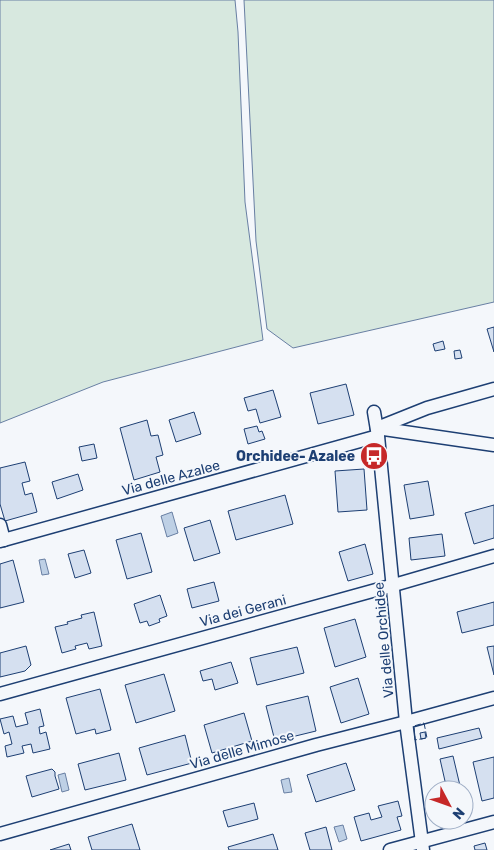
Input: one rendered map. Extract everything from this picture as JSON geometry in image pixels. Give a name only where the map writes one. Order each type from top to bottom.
[{"type":"street","points":[[378,432],[427,408],[494,389]]},
{"type":"street","name":"Via delle Orchidee","points":[[374,412],[378,432],[394,585],[406,722],[423,846]]},
{"type":"street","points":[[378,432],[494,445]]},
{"type":"street","name":"Via delle Azalee","points":[[2,540],[378,432]]},
{"type":"street","points":[[0,525],[2,540]]},
{"type":"street","name":"Via dei Gerani","points":[[0,694],[494,556]]},
{"type":"street","name":"Via delle Mimose","points":[[0,834],[306,748],[494,698]]},
{"type":"street","points":[[390,850],[423,846],[494,822]]},
{"type":"shaded area","points":[[0,0],[235,0],[245,202],[263,340],[103,382],[0,423]]},
{"type":"shaded area","points":[[244,0],[494,0],[494,302],[293,348],[267,329],[256,241]]},
{"type":"water","points":[[172,512],[178,533],[167,537],[161,516]]},
{"type":"water","points":[[45,559],[49,574],[42,575],[39,560]]},
{"type":"water","points":[[65,773],[69,790],[62,792],[58,775]]},
{"type":"water","points":[[289,778],[292,792],[284,793],[281,780]]},
{"type":"water","points":[[343,825],[347,839],[339,842],[334,827]]},
{"type":"building","points":[[494,327],[494,352],[487,329]]},
{"type":"building","points":[[443,341],[445,349],[435,351],[433,344]]},
{"type":"building","points":[[460,350],[462,358],[455,359],[454,351]]},
{"type":"building","points":[[346,384],[354,415],[318,424],[310,393]]},
{"type":"building","points":[[273,390],[281,417],[260,423],[256,409],[248,411],[244,398]]},
{"type":"building","points":[[194,412],[201,434],[176,442],[169,420]]},
{"type":"building","points":[[147,420],[151,436],[158,435],[163,455],[156,457],[160,472],[134,480],[120,428]]},
{"type":"building","points":[[257,426],[259,432],[262,431],[265,439],[248,444],[244,429]]},
{"type":"building","points":[[94,444],[97,458],[82,461],[79,447]]},
{"type":"building","points":[[25,462],[30,481],[22,483],[25,495],[32,493],[37,512],[5,521],[0,504],[0,468]]},
{"type":"building","points":[[364,469],[367,510],[338,512],[335,471]]},
{"type":"building","points":[[78,474],[83,490],[57,499],[52,482]]},
{"type":"building","points":[[428,481],[434,515],[410,519],[404,485]]},
{"type":"building","points":[[285,495],[293,524],[236,540],[228,511]]},
{"type":"building","points":[[494,505],[494,538],[474,544],[465,513]]},
{"type":"building","points":[[210,520],[220,553],[194,561],[184,528]]},
{"type":"building","points":[[141,533],[152,572],[127,579],[116,540]]},
{"type":"building","points":[[442,534],[445,556],[411,560],[409,538]]},
{"type":"building","points":[[365,544],[373,574],[348,581],[339,552]]},
{"type":"building","points":[[84,550],[91,573],[75,578],[68,554]]},
{"type":"building","points":[[13,560],[24,602],[0,608],[0,564]]},
{"type":"building","points":[[214,582],[219,601],[192,608],[187,589]]},
{"type":"building","points":[[160,595],[167,616],[159,619],[160,622],[149,626],[147,621],[140,623],[134,604]]},
{"type":"building","points":[[494,602],[494,625],[462,633],[457,612]]},
{"type":"building","points":[[94,612],[102,646],[89,649],[87,643],[75,646],[76,649],[62,653],[55,627],[82,618],[81,615]]},
{"type":"building","points":[[355,619],[366,657],[335,667],[324,628]]},
{"type":"building","points":[[26,646],[31,665],[25,671],[0,677],[0,653]]},
{"type":"building","points":[[494,646],[494,675],[487,647]]},
{"type":"building","points":[[297,647],[304,673],[257,685],[250,658]]},
{"type":"building","points":[[231,662],[238,683],[215,690],[212,679],[203,681],[200,671]]},
{"type":"building","points":[[164,674],[175,711],[136,723],[125,685]]},
{"type":"building","points":[[358,678],[369,714],[341,723],[330,687]]},
{"type":"building","points":[[100,689],[111,730],[96,734],[95,729],[76,734],[66,698]]},
{"type":"building","points":[[308,696],[316,731],[275,741],[266,706]]},
{"type":"building","points":[[40,709],[44,726],[39,727],[40,734],[46,732],[50,749],[33,753],[31,744],[22,746],[24,753],[7,757],[5,746],[12,744],[9,732],[4,734],[0,719],[13,716],[16,727],[28,724],[25,713]]},
{"type":"building","points":[[244,713],[252,741],[212,753],[204,725]]},
{"type":"building","points":[[479,728],[482,738],[439,749],[437,738]]},
{"type":"building","points":[[425,732],[426,738],[421,739],[420,733]]},
{"type":"building","points":[[185,735],[192,763],[147,775],[139,748]]},
{"type":"building","points":[[119,753],[126,780],[85,790],[78,764]]},
{"type":"building","points":[[453,756],[459,780],[445,780],[440,759]]},
{"type":"building","points":[[494,757],[494,798],[482,801],[473,762]]},
{"type":"building","points":[[346,763],[355,790],[316,802],[307,775]]},
{"type":"building","points":[[52,769],[55,772],[59,789],[32,797],[26,776]]},
{"type":"building","points":[[398,801],[402,816],[397,817],[401,830],[361,841],[354,817],[369,813],[371,820],[382,817],[378,806]]},
{"type":"building","points":[[254,803],[258,819],[228,827],[223,811]]},
{"type":"building","points":[[132,824],[140,850],[92,850],[88,837]]},
{"type":"building","points":[[326,827],[332,850],[310,850],[305,833]]},
{"type":"building","points":[[273,834],[278,850],[229,850],[228,847]]},
{"type":"building","points":[[485,843],[487,850],[475,850],[474,846]]},
{"type":"building","points":[[69,844],[71,850],[50,850]]},
{"type":"fence","points":[[424,723],[427,738],[415,740],[414,726],[424,723]]},
{"type":"place","name":"Orchidee- Azalee","points":[[374,456]]}]
